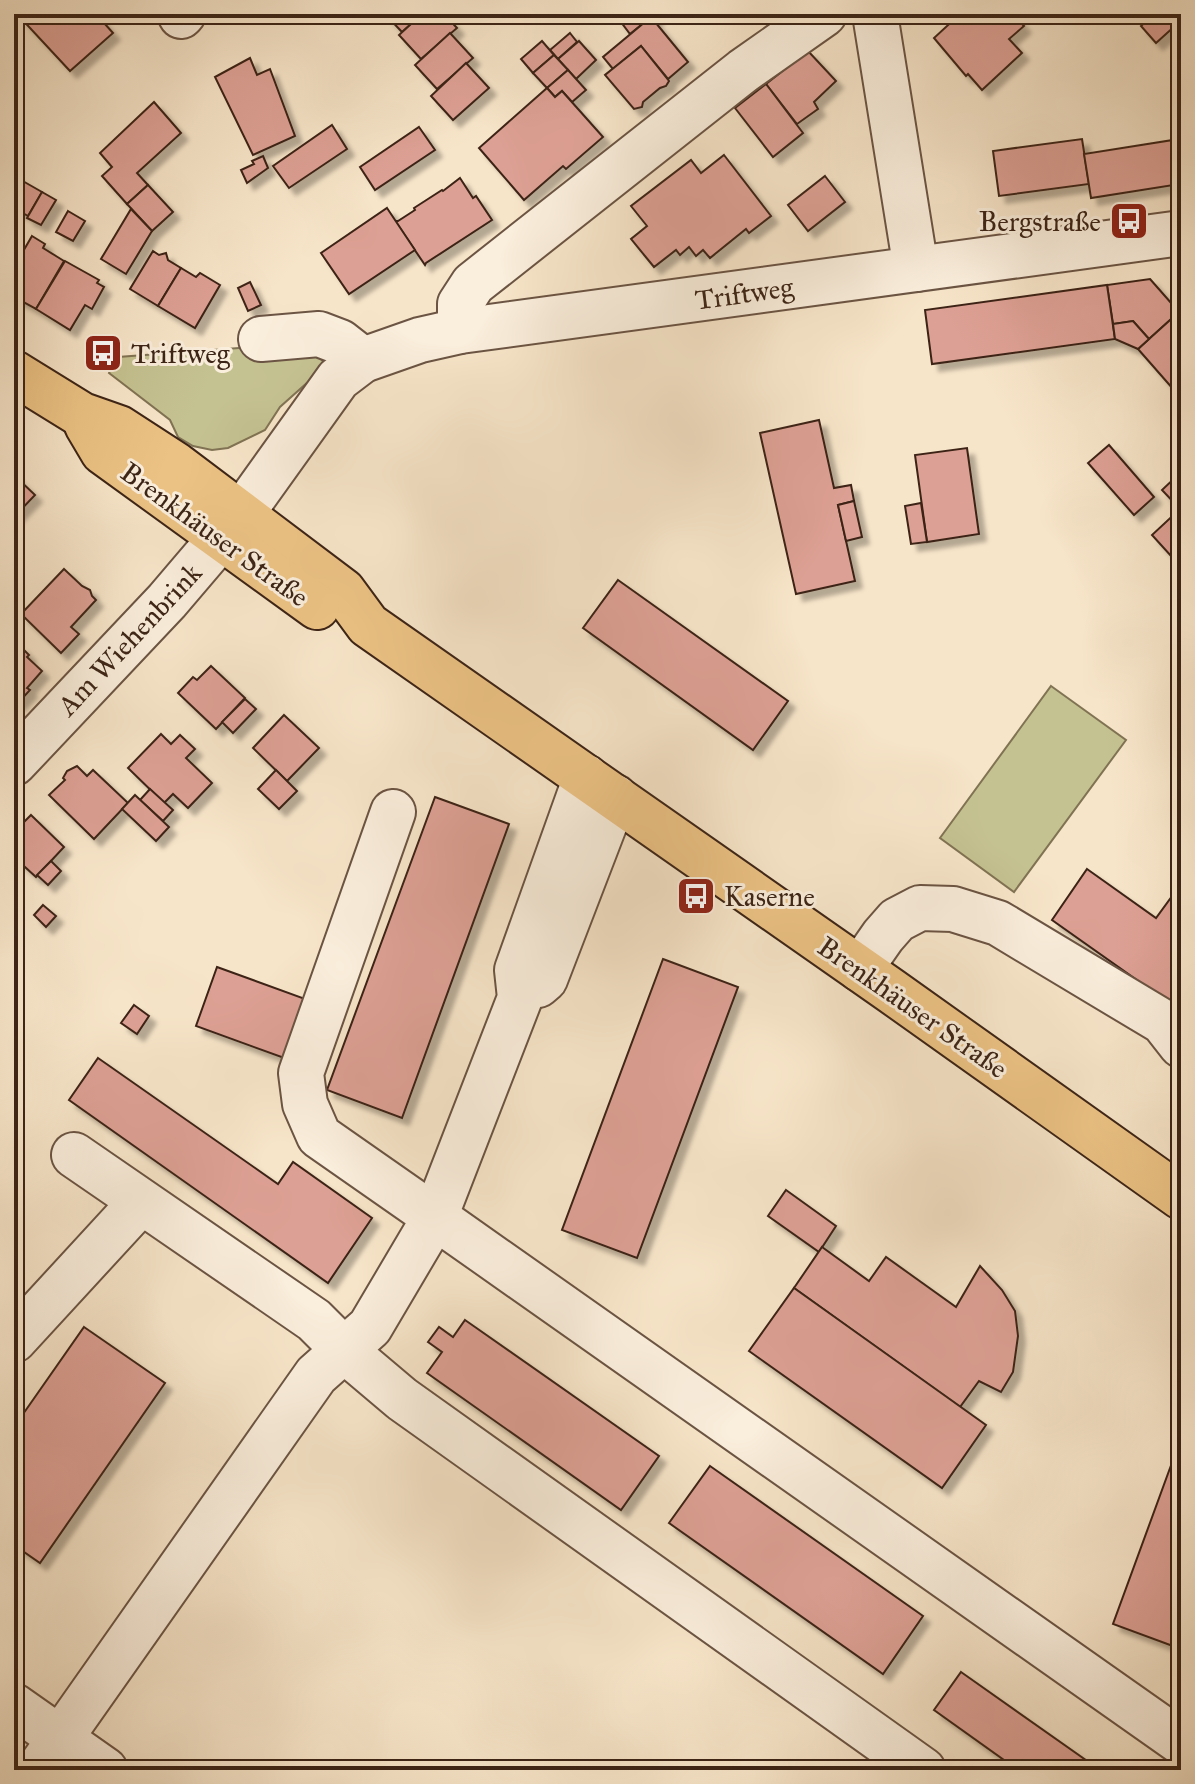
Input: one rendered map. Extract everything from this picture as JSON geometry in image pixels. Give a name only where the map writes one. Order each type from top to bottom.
[{"type":"main road","name":"Brenkhäuser Straße","points":[[14,373],[82,415],[119,428],[176,465],[231,526],[343,591],[368,625],[1181,1197]]},
{"type":"street","points":[[460,331],[460,304],[473,284],[743,71],[824,14]]},
{"type":"street","points":[[875,14],[916,269]]},
{"type":"street","name":"Triftweg","points":[[231,526],[338,379],[363,360],[420,340],[460,331],[916,269],[1179,237]]},
{"type":"street","points":[[261,339],[319,334],[340,342],[363,360]]},
{"type":"street","name":"Am Wiehenbrink","points":[[14,763],[167,601],[231,526]]},
{"type":"street","points":[[49,1754],[139,1656],[288,1445],[316,1375],[370,1327],[435,1217],[520,998],[545,979],[600,787]]},
{"type":"street","points":[[393,812],[301,1073],[305,1104],[319,1136],[1181,1742]]},
{"type":"street","points":[[860,969],[897,920],[920,908],[953,909],[998,923],[1163,1022],[1181,1045]]},
{"type":"street","points":[[74,1155],[314,1320],[402,1399],[923,1770]]},
{"type":"street","points":[[14,1340],[141,1202]]},
{"type":"street","points":[[14,1706],[49,1754],[105,1770]]},
{"type":"shaded area","points":[[293,344],[307,346],[327,365],[280,407],[265,430],[228,448],[212,450],[193,446],[178,437],[170,420],[109,373],[118,357]]},
{"type":"shaded area","points":[[1051,686],[1126,740],[1014,892],[940,838]]},
{"type":"building","points":[[17,14],[96,14],[113,33],[70,71]]},
{"type":"building","points":[[385,14],[422,14],[402,32]]},
{"type":"building","points":[[422,14],[444,14],[457,28],[421,59],[399,35]]},
{"type":"building","points":[[615,14],[659,14],[630,34]]},
{"type":"building","points":[[960,14],[1013,14],[1024,26],[1009,39],[1022,53],[982,90],[934,38]]},
{"type":"building","points":[[1154,14],[1166,14],[1176,25],[1156,43],[1141,26]]},
{"type":"building","points":[[651,17],[688,62],[668,79],[641,46],[613,69],[603,57]]},
{"type":"building","points":[[450,33],[473,58],[437,89],[415,65]]},
{"type":"building","points":[[570,33],[577,42],[558,59],[550,50]]},
{"type":"building","points":[[542,41],[554,55],[533,73],[521,59]]},
{"type":"building","points":[[579,41],[596,60],[576,79],[558,59]]},
{"type":"building","points":[[641,46],[669,81],[643,102],[642,107],[634,109],[605,75]]},
{"type":"building","points":[[808,51],[836,81],[814,102],[818,109],[797,124],[766,84]]},
{"type":"building","points":[[554,55],[568,70],[547,88],[533,73]]},
{"type":"building","points":[[250,58],[257,75],[270,69],[295,136],[253,155],[215,77]]},
{"type":"building","points":[[466,63],[489,88],[453,120],[431,96]]},
{"type":"building","points":[[568,70],[586,90],[572,102],[562,91],[555,97],[547,88]]},
{"type":"building","points":[[766,84],[803,133],[773,157],[735,108]]},
{"type":"building","points":[[547,88],[555,97],[562,91],[603,137],[524,200],[479,148]]},
{"type":"building","points":[[154,102],[181,133],[137,173],[148,185],[127,204],[102,176],[112,167],[100,153]]},
{"type":"building","points":[[332,125],[347,149],[289,188],[273,166]]},
{"type":"building","points":[[419,127],[435,150],[375,190],[360,167]]},
{"type":"building","points":[[1082,139],[1089,184],[999,196],[993,151]]},
{"type":"building","points":[[1173,140],[1180,184],[1091,198],[1084,154]]},
{"type":"building","points":[[724,155],[771,216],[749,233],[746,229],[710,258],[703,250],[696,256],[689,247],[680,255],[676,250],[654,267],[631,239],[647,226],[631,206],[691,160],[701,173]]},
{"type":"building","points":[[263,156],[268,168],[247,183],[241,170]]},
{"type":"building","points":[[14,176],[42,192],[28,216],[14,208]]},
{"type":"building","points":[[825,176],[845,202],[808,231],[788,205]]},
{"type":"building","points":[[460,178],[492,220],[425,265],[395,221]]},
{"type":"building","points":[[148,185],[173,212],[152,231],[127,204]]},
{"type":"building","points":[[42,192],[56,200],[41,225],[27,218]]},
{"type":"building","points":[[387,208],[415,250],[349,294],[321,253]]},
{"type":"building","points":[[131,209],[152,231],[126,274],[101,259]]},
{"type":"building","points":[[68,211],[85,221],[73,241],[56,232]]},
{"type":"building","points":[[32,236],[45,244],[43,248],[64,261],[36,309],[14,297],[14,267]]},
{"type":"building","points":[[153,251],[159,255],[166,253],[168,260],[181,268],[158,306],[130,289]]},
{"type":"building","points":[[65,261],[99,280],[97,283],[104,287],[92,309],[85,305],[70,330],[36,309]]},
{"type":"building","points":[[181,268],[196,277],[200,273],[220,285],[195,328],[158,306]]},
{"type":"building","points":[[1150,279],[1179,312],[1149,339],[1133,321],[1113,324],[1107,285]]},
{"type":"building","points":[[250,282],[261,305],[248,311],[238,288]]},
{"type":"building","points":[[1107,285],[1115,339],[932,364],[925,310]]},
{"type":"building","points":[[1179,312],[1181,314],[1181,398],[1138,349]]},
{"type":"building","points":[[1133,321],[1149,339],[1138,349],[1115,339],[1113,324]]},
{"type":"building","points":[[819,420],[834,488],[851,485],[854,501],[838,505],[855,581],[796,594],[760,433]]},
{"type":"building","points":[[1109,445],[1154,497],[1134,515],[1088,463]]},
{"type":"building","points":[[967,448],[979,534],[927,542],[915,455]]},
{"type":"building","points":[[1181,472],[1181,508],[1180,509],[1162,490]]},
{"type":"building","points":[[14,475],[35,495],[14,517]]},
{"type":"building","points":[[854,501],[862,537],[846,541],[838,505]]},
{"type":"building","points":[[921,503],[927,542],[911,544],[905,506]]},
{"type":"building","points":[[1181,508],[1181,567],[1152,535]]},
{"type":"building","points":[[64,569],[90,590],[96,600],[71,627],[79,634],[61,653],[21,614]]},
{"type":"building","points":[[618,580],[788,701],[753,750],[583,628]]},
{"type":"building","points":[[14,645],[20,646],[42,671],[18,703],[14,701]]},
{"type":"building","points":[[211,666],[245,698],[216,729],[178,693],[193,677],[197,680]]},
{"type":"building","points":[[245,699],[256,709],[233,733],[222,722]]},
{"type":"building","points":[[284,715],[319,748],[287,781],[253,748]]},
{"type":"building","points":[[161,734],[171,744],[180,735],[195,749],[186,758],[212,783],[188,808],[173,794],[164,803],[128,768]]},
{"type":"building","points":[[77,766],[87,776],[93,770],[128,803],[94,839],[49,795],[65,780],[67,771]]},
{"type":"building","points":[[276,770],[297,791],[279,809],[258,789]]},
{"type":"building","points":[[150,789],[173,810],[163,821],[140,800]]},
{"type":"building","points":[[135,795],[169,827],[156,841],[122,809]]},
{"type":"building","points":[[435,797],[509,824],[402,1118],[327,1090]]},
{"type":"building","points":[[31,815],[64,847],[36,877],[14,857],[14,832]]},
{"type":"building","points":[[51,861],[61,871],[48,885],[37,875]]},
{"type":"building","points":[[1087,869],[1156,918],[1178,888],[1181,889],[1181,1005],[1178,1009],[1052,920]]},
{"type":"building","points":[[43,905],[56,916],[46,927],[34,915]]},
{"type":"building","points":[[663,959],[738,987],[637,1258],[562,1230]]},
{"type":"building","points":[[217,967],[308,1000],[287,1059],[196,1026]]},
{"type":"building","points":[[134,1005],[149,1016],[137,1034],[121,1023]]},
{"type":"building","points":[[98,1058],[278,1184],[293,1162],[372,1218],[328,1283],[69,1100]]},
{"type":"building","points":[[786,1190],[836,1226],[819,1252],[768,1216]]},
{"type":"building","points":[[822,1247],[869,1281],[886,1257],[956,1307],[980,1266],[1002,1290],[1015,1311],[1018,1336],[1013,1372],[1001,1392],[979,1381],[960,1407],[794,1288]]},
{"type":"building","points":[[794,1288],[986,1425],[942,1488],[749,1351]]},
{"type":"building","points":[[465,1320],[659,1456],[621,1510],[427,1373],[442,1352],[428,1342],[439,1327],[453,1337]]},
{"type":"building","points":[[84,1327],[165,1383],[40,1563],[14,1545],[14,1427]]},
{"type":"building","points":[[1181,1438],[1181,1649],[1113,1624]]},
{"type":"building","points":[[710,1466],[923,1616],[883,1674],[669,1523]]},
{"type":"building","points":[[961,1672],[1100,1770],[1018,1770],[934,1710]]},
{"type":"place","name":"Bergstraße","points":[[1129,221]]},
{"type":"place","name":"Triftweg","points":[[103,353]]},
{"type":"place","name":"Kaserne","points":[[696,896]]}]
